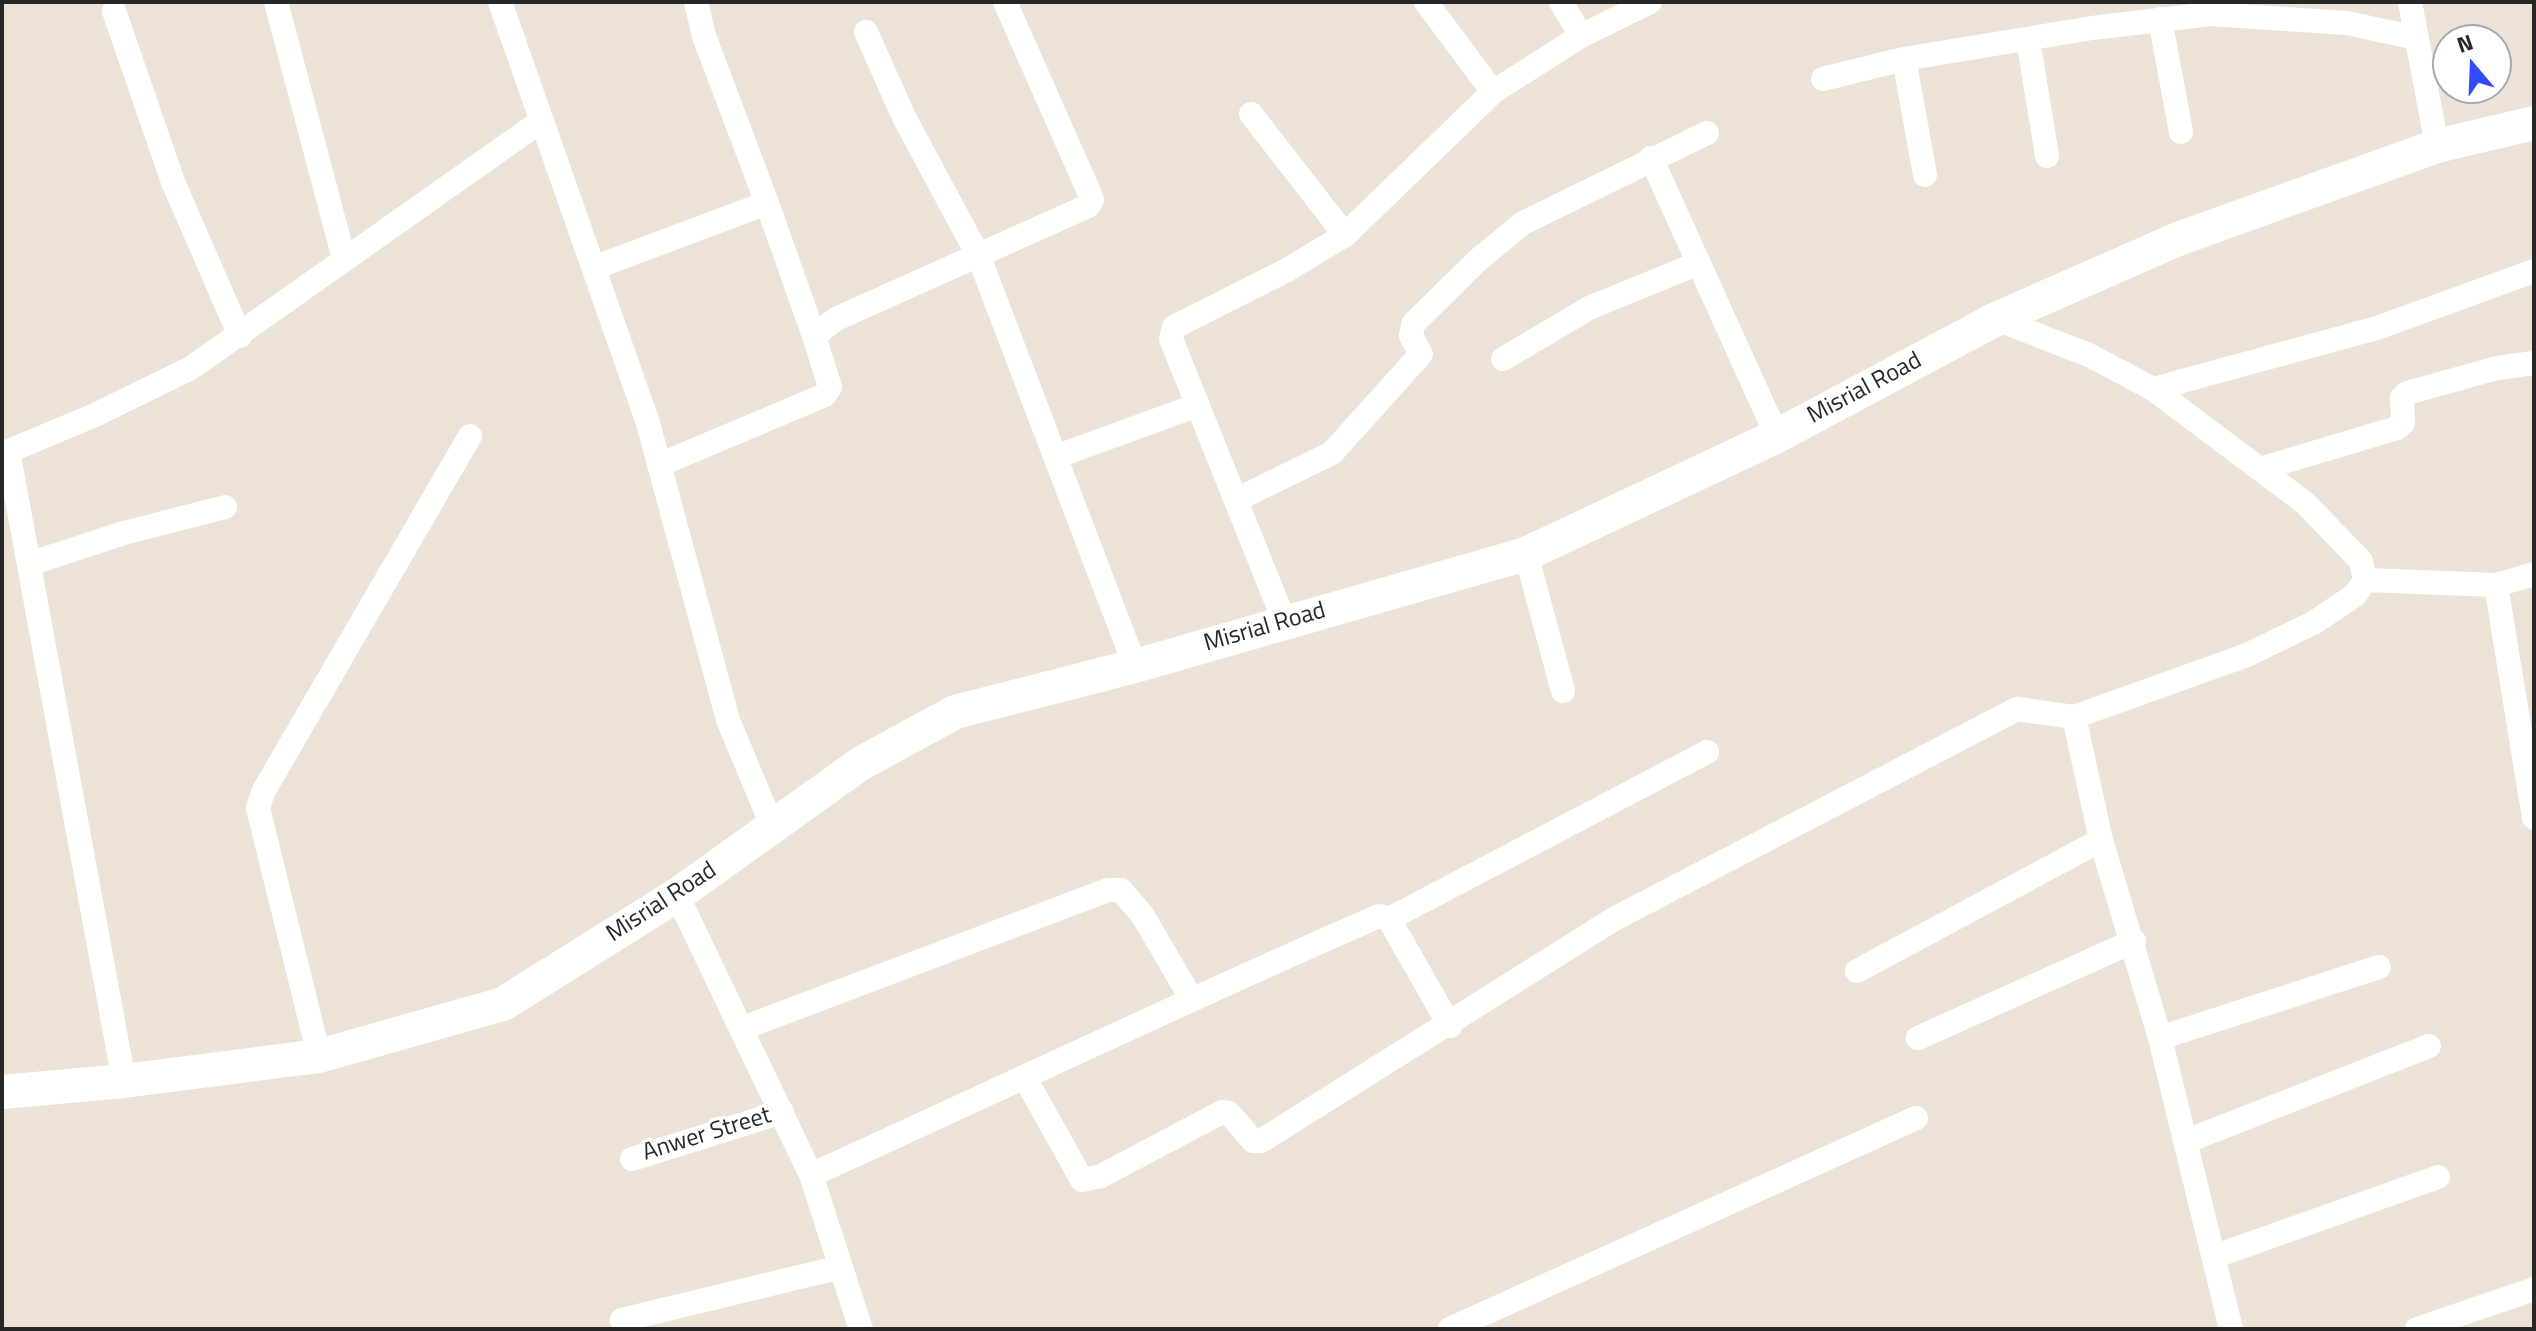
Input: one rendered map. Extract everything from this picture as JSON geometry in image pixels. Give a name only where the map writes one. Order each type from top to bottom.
[{"type":"main road","name":"Misrial Road","points":[[2,1092],[124,1081],[319,1056],[503,1004],[677,895],[860,764],[955,712],[1135,666],[1526,554],[1777,436],[1996,319],[2178,239],[2437,146],[2534,123]]},
{"type":"street","points":[[276,2],[344,259]]},
{"type":"street","points":[[500,2],[596,267],[659,465],[728,720],[773,828]]},
{"type":"street","points":[[659,465],[825,395],[830,387],[767,203],[704,36],[696,2]]},
{"type":"street","points":[[814,336],[836,319],[979,257],[1088,206],[1092,200],[1005,2]]},
{"type":"street","points":[[1426,2],[1493,92]]},
{"type":"street","points":[[1561,2],[1581,36]]},
{"type":"street","points":[[1285,623],[1171,339],[1174,327],[1287,270],[1345,235],[1493,92],[1581,36],[1650,2]]},
{"type":"street","points":[[2410,2],[2437,146]]},
{"type":"street","points":[[114,11],[173,182],[240,336]]},
{"type":"street","points":[[1823,79],[1904,59],[2210,14],[2347,23],[2416,38]]},
{"type":"street","points":[[2160,19],[2181,132]]},
{"type":"street","points":[[866,32],[904,117],[979,257],[1135,666]]},
{"type":"street","points":[[2028,39],[2047,156]]},
{"type":"street","points":[[1904,59],[1925,175]]},
{"type":"street","points":[[1251,114],[1345,235]]},
{"type":"street","points":[[124,1081],[29,564],[5,452],[154,387],[240,336],[541,121]]},
{"type":"street","points":[[1236,500],[1332,453],[1416,362],[1421,354],[1411,336],[1413,324],[1478,260],[1523,223],[1707,133]]},
{"type":"street","points":[[1651,158],[1777,436]]},
{"type":"street","points":[[596,267],[767,203]]},
{"type":"street","points":[[1503,359],[1589,308],[1699,263]]},
{"type":"street","points":[[2153,389],[2377,328],[2534,271]]},
{"type":"street","points":[[1025,1078],[1080,1179],[1088,1180],[1222,1112],[1229,1113],[1253,1141],[1261,1141],[1450,1026],[1614,919],[2017,709],[2074,717],[2247,655],[2315,622],[2355,595],[2365,580],[2361,561],[2305,503],[2153,389],[2089,355],[1996,319]]},
{"type":"street","points":[[2260,469],[2397,428],[2403,423],[2402,398],[2407,393],[2497,368],[2534,363]]},
{"type":"street","points":[[1055,457],[1198,405]]},
{"type":"street","points":[[319,1056],[258,808],[263,792],[470,436]]},
{"type":"street","points":[[29,564],[124,533],[225,507]]},
{"type":"street","points":[[1526,554],[1563,691]]},
{"type":"street","points":[[2365,580],[2496,585],[2534,574]]},
{"type":"street","points":[[2496,585],[2534,818]]},
{"type":"street","points":[[2074,717],[2101,840],[2134,941],[2160,1038],[2231,1329]]},
{"type":"street","points":[[1389,919],[1707,752]]},
{"type":"street","points":[[1857,971],[2101,840]]},
{"type":"street","points":[[743,1028],[1108,890],[1121,890],[1143,916],[1191,998]]},
{"type":"street","points":[[677,895],[811,1175],[861,1329]]},
{"type":"street","points":[[811,1175],[1025,1078],[1191,998],[1379,916],[1389,919],[1450,1026]]},
{"type":"street","points":[[1918,1038],[2134,941]]},
{"type":"street","points":[[2160,1038],[2379,967]]},
{"type":"street","points":[[2187,1141],[2429,1046]]},
{"type":"street","name":"Anwer Street","points":[[632,1159],[782,1112]]},
{"type":"street","points":[[1450,1329],[1916,1118]]},
{"type":"street","points":[[2213,1257],[2438,1177]]},
{"type":"street","points":[[622,1320],[841,1267]]},
{"type":"street","points":[[2417,1329],[2534,1289]]}]
